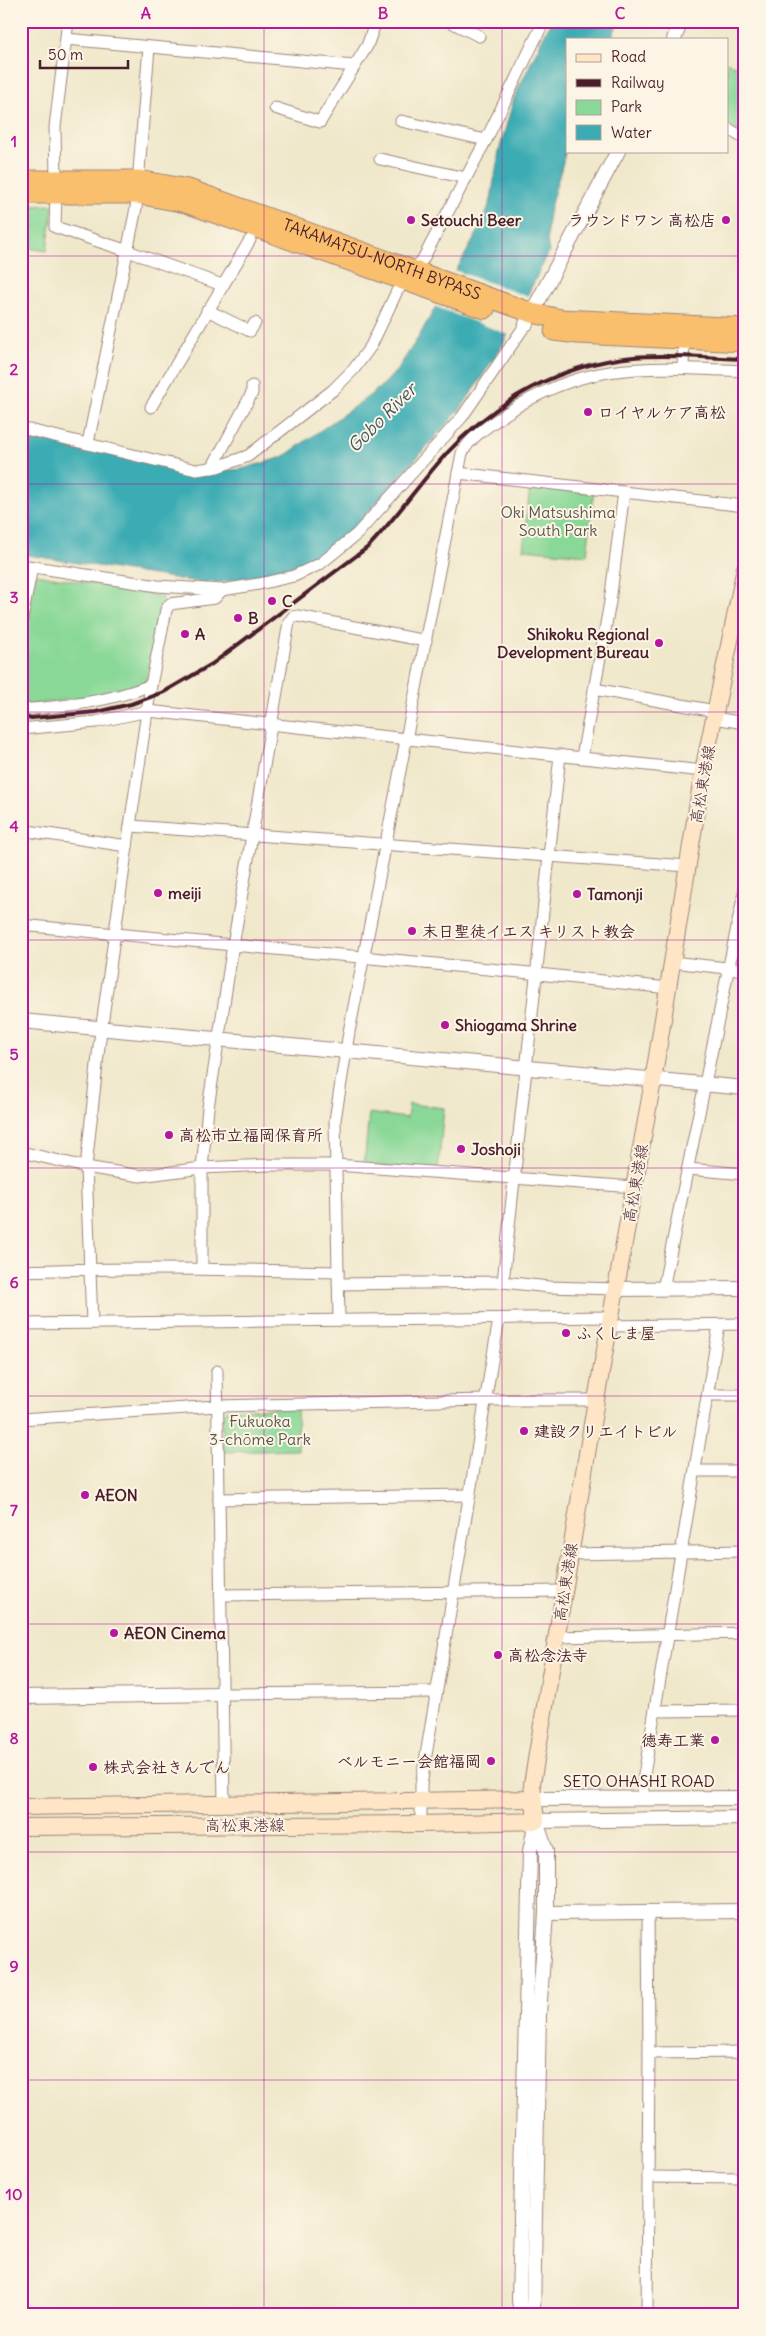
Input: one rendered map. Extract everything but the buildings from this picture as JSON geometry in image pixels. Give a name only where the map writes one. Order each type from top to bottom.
[{"type":"highway","name":"TAKAMATSU-NORTH BYPASS","points":[[21,180],[56,186],[188,189],[410,276],[578,334],[684,332],[745,328]]},
{"type":"highway","name":"TAKAMATSU-NORTH BYPASS","points":[[21,194],[56,186]]},
{"type":"highway","name":"TAKAMATSU-NORTH BYPASS","points":[[684,332],[745,342]]},
{"type":"main road","name":"高松東港線","points":[[21,1827],[421,1824],[536,1821],[532,1784],[556,1637],[653,1081],[703,771],[745,568]]},
{"type":"main road","name":"高松東港線","points":[[21,1808],[534,1799]]},
{"type":"street","points":[[68,21],[55,127],[55,227],[222,285]]},
{"type":"street","points":[[275,108],[320,122],[367,46],[376,21]]},
{"type":"street","points":[[449,21],[479,36]]},
{"type":"street","points":[[21,428],[196,470],[212,468],[248,456],[333,390],[354,369],[371,346],[397,291],[410,276],[466,178],[544,21]]},
{"type":"street","points":[[674,38],[681,21]]},
{"type":"street","points":[[66,39],[354,66]]},
{"type":"street","points":[[88,443],[128,251],[138,187],[149,47]]},
{"type":"street","points":[[401,122],[486,140]]},
{"type":"street","points":[[728,129],[745,139]]},
{"type":"street","points":[[21,623],[27,566],[158,586],[222,590],[294,576],[320,564],[340,550],[357,534],[462,417],[524,316],[617,152]]},
{"type":"street","points":[[380,159],[466,178]]},
{"type":"street","points":[[150,407],[250,240]]},
{"type":"street","points":[[207,310],[250,331],[255,323]]},
{"type":"street","points":[[683,368],[684,332]]},
{"type":"street","points":[[339,1320],[335,1120],[346,1051],[406,739],[458,473],[465,448],[479,433],[511,410],[544,392],[579,378],[614,370],[683,368],[745,371]]},
{"type":"street","points":[[212,468],[252,393],[252,386]]},
{"type":"street","points":[[458,473],[745,506]]},
{"type":"street","points":[[582,758],[610,602],[624,492]]},
{"type":"street","points":[[92,1323],[86,1167],[102,1029],[151,685],[166,610],[170,604],[215,598],[222,590]]},
{"type":"street","points":[[202,1268],[202,1168],[208,1108],[252,834],[289,622],[294,617],[426,641]]},
{"type":"street","points":[[21,710],[113,698],[151,685]]},
{"type":"street","points":[[594,689],[715,714],[745,723]]},
{"type":"street","points":[[21,729],[96,722],[148,711],[703,771]]},
{"type":"street","points":[[504,1282],[560,755]]},
{"type":"street","points":[[131,826],[688,866]]},
{"type":"street","points":[[21,830],[127,846]]},
{"type":"street","points":[[663,1289],[745,888]]},
{"type":"street","points":[[21,925],[537,973],[668,988]]},
{"type":"street","points":[[672,962],[745,970]]},
{"type":"street","points":[[21,1021],[653,1081],[745,1088]]},
{"type":"street","points":[[21,1152],[86,1167],[140,1176],[202,1168],[267,1165],[336,1165],[634,1187]]},
{"type":"street","points":[[688,1169],[745,1174]]},
{"type":"street","points":[[21,1272],[90,1268],[202,1268],[338,1278],[504,1282],[549,1288],[745,1288]]},
{"type":"street","points":[[21,1324],[499,1319],[745,1324]]},
{"type":"street","points":[[421,1824],[420,1785],[499,1319]]},
{"type":"street","points":[[643,1798],[643,1781],[719,1324]]},
{"type":"street","points":[[217,1371],[224,1804]]},
{"type":"street","points":[[708,1395],[745,1395]]},
{"type":"street","points":[[21,1419],[217,1406],[486,1400],[596,1400]]},
{"type":"street","points":[[696,1471],[745,1471]]},
{"type":"street","points":[[219,1500],[470,1495]]},
{"type":"street","points":[[570,1554],[745,1552]]},
{"type":"street","points":[[220,1594],[564,1590]]},
{"type":"street","points":[[556,1637],[745,1633]]},
{"type":"street","points":[[21,1697],[436,1692]]},
{"type":"street","points":[[655,1711],[745,1710]]},
{"type":"street","name":"SETO OHASHI ROAD","points":[[534,1799],[745,1798]]},
{"type":"street","points":[[536,1821],[745,1818]]},
{"type":"street","points":[[533,2315],[539,2015],[546,1913],[546,1851],[536,1821]]},
{"type":"street","points":[[521,2315],[526,1964],[530,1851],[536,1821]]},
{"type":"street","points":[[546,1913],[648,1910],[745,1911]]},
{"type":"street","points":[[647,2315],[648,1910]]},
{"type":"street","points":[[649,2053],[745,2052]]},
{"type":"street","points":[[648,2176],[745,2178]]},
{"type":"green space","points":[[728,62],[745,71],[745,136],[728,125]]},
{"type":"green space","points":[[53,205],[47,251],[21,247],[21,206]]},
{"type":"green space","name":"Oki Matsushima South Park","points":[[530,486],[594,493],[587,555],[523,549]]},
{"type":"green space","points":[[36,574],[163,596],[146,683],[112,694],[21,706],[21,655]]},
{"type":"green space","points":[[409,1104],[444,1108],[438,1170],[364,1165],[369,1113],[407,1118]]},
{"type":"green space","name":"Fukuoka 3-chōme Park","points":[[297,1408],[298,1450],[223,1452],[222,1415],[227,1409]]},
{"type":"water","name":"Gobo River","points":[[551,21],[619,21],[611,38],[566,38],[566,146],[550,209],[547,238],[549,252],[502,346],[462,407],[356,526],[324,553],[306,561],[275,572],[224,582],[204,583],[21,554],[21,433],[198,473],[242,469],[283,457],[385,383],[397,370],[418,338],[483,223],[491,199],[499,151],[514,98]]},
{"type":"pier","points":[[454,270],[529,297],[509,335],[434,306]]},
{"type":"railway","points":[[21,719],[96,712],[131,704],[164,692],[212,664],[368,547],[436,465],[465,435],[508,401],[531,388],[581,368],[607,361],[634,357],[676,356],[745,359]]},
{"type":"place","name":"Setouchi Beer","points":[[411,220]]},
{"type":"place","name":"ラウンドワン 高松店","points":[[726,220]]},
{"type":"place","name":"ロイヤルケア高松","points":[[588,412]]},
{"type":"place","name":"C","points":[[272,601]]},
{"type":"place","name":"B","points":[[238,618]]},
{"type":"place","name":"A","points":[[185,634]]},
{"type":"place","name":"Shikoku Regional Development Bureau","points":[[659,643]]},
{"type":"place","name":"meiji","points":[[158,893]]},
{"type":"place","name":"Tamonji","points":[[577,894]]},
{"type":"place","name":"末日聖徒イエス キリスト教会","points":[[412,931]]},
{"type":"place","name":"Shiogama Shrine","points":[[445,1025]]},
{"type":"place","name":"高松市立福岡保育所","points":[[169,1135]]},
{"type":"place","name":"Joshoji","points":[[461,1149]]},
{"type":"place","name":"ふくしま屋","points":[[566,1333]]},
{"type":"place","name":"建設クリエイトビル","points":[[524,1431]]},
{"type":"place","name":"AEON","points":[[85,1495]]},
{"type":"place","name":"AEON Cinema","points":[[114,1633]]},
{"type":"place","name":"高松念法寺","points":[[498,1655]]},
{"type":"place","name":"徳寿工業","points":[[715,1740]]},
{"type":"place","name":"ベルモニー会館福岡","points":[[491,1761]]},
{"type":"place","name":"株式会社きんでん","points":[[93,1767]]}]
